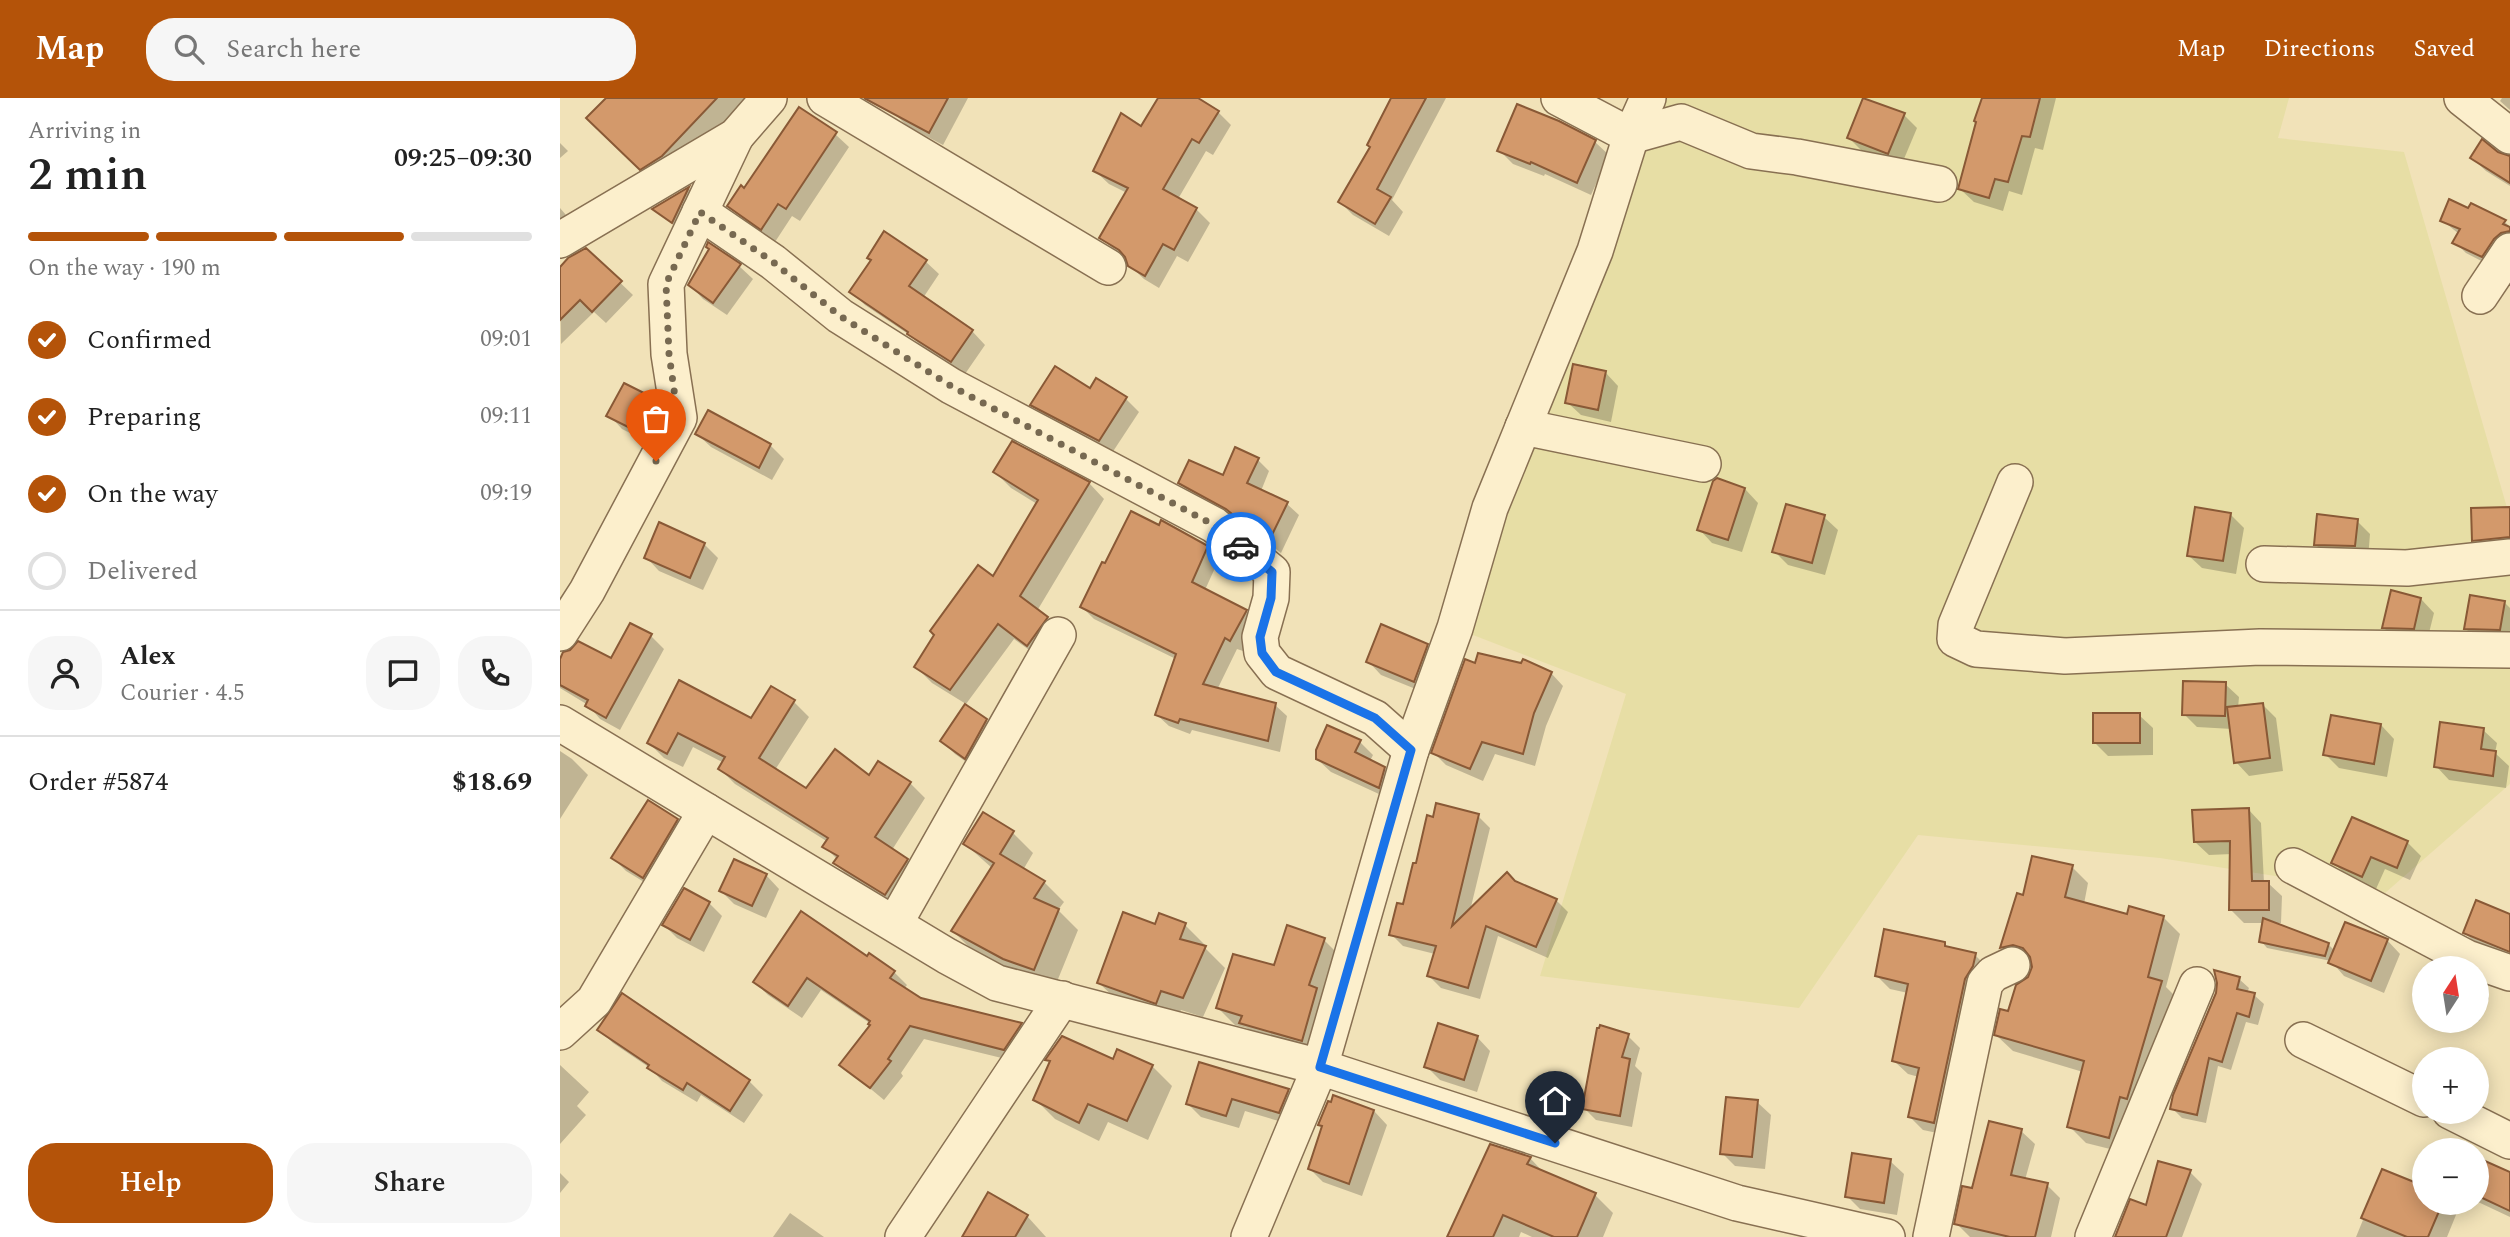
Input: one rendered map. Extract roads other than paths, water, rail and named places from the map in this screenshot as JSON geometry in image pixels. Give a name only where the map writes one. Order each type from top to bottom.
[{"type":"street","points":[[560,634],[587,591],[678,418],[669,354],[666,284],[736,136],[769,98]]},
{"type":"street","points":[[825,98],[1108,267]]},
{"type":"street","points":[[1559,98],[1631,136],[1681,121],[1751,151],[1939,184]]},
{"type":"street","points":[[1249,1237],[1320,1067],[1411,750],[1455,628],[1490,508],[1595,251],[1631,136],[1647,98]]},
{"type":"street","points":[[2462,98],[2510,136]]},
{"type":"street","points":[[560,240],[736,136]]},
{"type":"street","points":[[700,212],[773,262],[840,316],[951,386],[1214,525],[1272,572],[1271,598],[1260,637],[1262,653],[1276,672],[1375,718],[1411,750]]},
{"type":"street","points":[[2480,296],[2510,251]]},
{"type":"street","points":[[1523,427],[1703,464]]},
{"type":"street","points":[[2015,482],[1956,625],[1955,639],[1976,649],[2065,656],[2260,648],[2510,650]]},
{"type":"street","points":[[2264,564],[2407,568],[2510,557]]},
{"type":"street","points":[[895,923],[1058,635]]},
{"type":"street","points":[[560,723],[947,956],[997,983],[1320,1067],[1737,1203],[1870,1235]]},
{"type":"street","points":[[560,1032],[594,1001],[706,811]]},
{"type":"street","points":[[2293,866],[2467,958],[2510,973]]},
{"type":"street","points":[[1931,1237],[1984,984],[1993,974],[2012,965]]},
{"type":"street","points":[[2093,1237],[2197,985]]},
{"type":"street","points":[[903,1237],[1062,999]]},
{"type":"street","points":[[2303,1040],[2412,1093]]},
{"type":"street","points":[[2477,1124],[2510,1140]]}]
